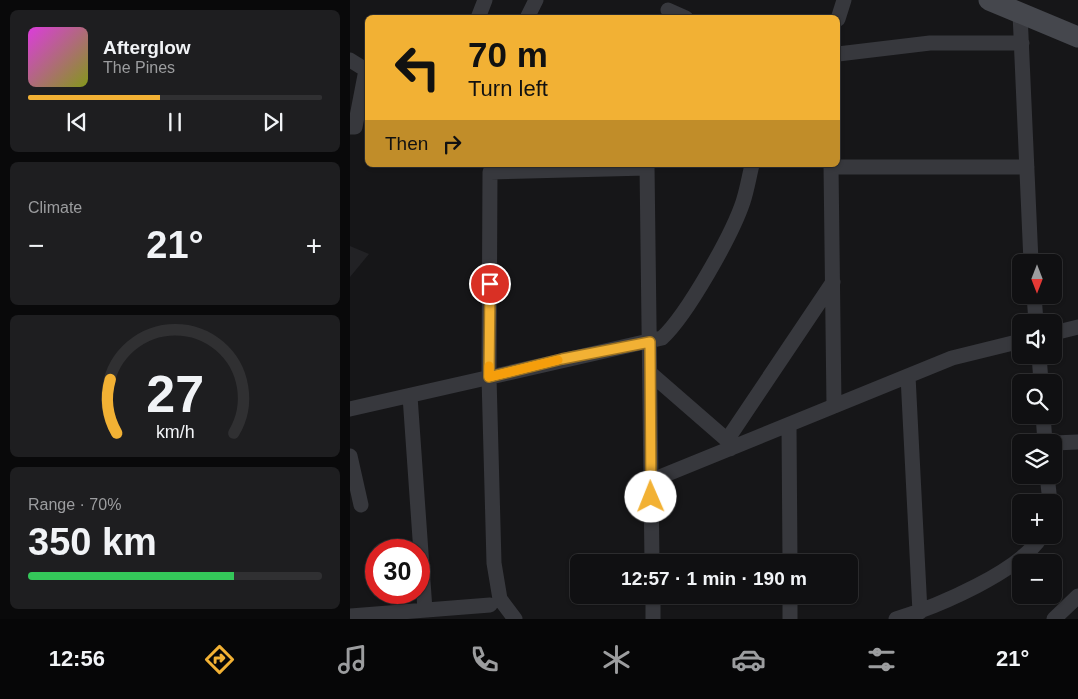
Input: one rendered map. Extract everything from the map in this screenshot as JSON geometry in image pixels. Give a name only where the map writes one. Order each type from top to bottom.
[{"type":"main road","points":[[989,0],[1078,37]]},
{"type":"street","points":[[479,15],[485,0]]},
{"type":"street","points":[[528,15],[536,0]]},
{"type":"street","points":[[839,15],[844,0]]},
{"type":"street","points":[[668,9],[680,15]]},
{"type":"street","points":[[1020,13],[1031,254]]},
{"type":"street","points":[[1055,28],[1078,28]]},
{"type":"street","points":[[840,54],[930,43],[1022,43]]},
{"type":"street","points":[[350,60],[365,69]]},
{"type":"street","points":[[350,127],[355,128],[365,75]]},
{"type":"street","points":[[840,166],[1027,167]]},
{"type":"street","points":[[492,608],[494,563],[489,377],[490,172],[621,167]]},
{"type":"street","points":[[647,167],[652,554]]},
{"type":"street","points":[[350,410],[562,359],[662,338],[684,310],[719,252],[743,203],[752,167]]},
{"type":"street","points":[[831,167],[834,282],[834,406]]},
{"type":"street","points":[[728,445],[834,282]]},
{"type":"street","points":[[1062,331],[1078,327]]},
{"type":"street","points":[[650,481],[728,445],[789,425],[952,358],[1012,343]]},
{"type":"street","points":[[650,373],[728,445]]},
{"type":"street","points":[[908,376],[920,612]]},
{"type":"street","points":[[410,396],[425,610]]},
{"type":"street","points":[[789,425],[790,554]]},
{"type":"street","points":[[1062,443],[1078,442]]},
{"type":"street","points":[[350,456],[361,505]]},
{"type":"street","points":[[896,619],[920,612],[1006,570],[1028,553],[1035,544]]},
{"type":"street","points":[[1054,619],[1078,596]]},
{"type":"street","points":[[653,604],[653,619]]},
{"type":"street","points":[[790,604],[790,619]]},
{"type":"street","points":[[350,616],[425,610],[492,608],[515,619]]},
{"type":"shaded area","points":[[350,246],[369,254],[350,277]]},
{"type":"slow traffic","points":[[489,366],[489,377],[558,360]]},
{"type":"route","points":[[490,284],[489,377],[562,359],[650,342],[651,497]]}]
